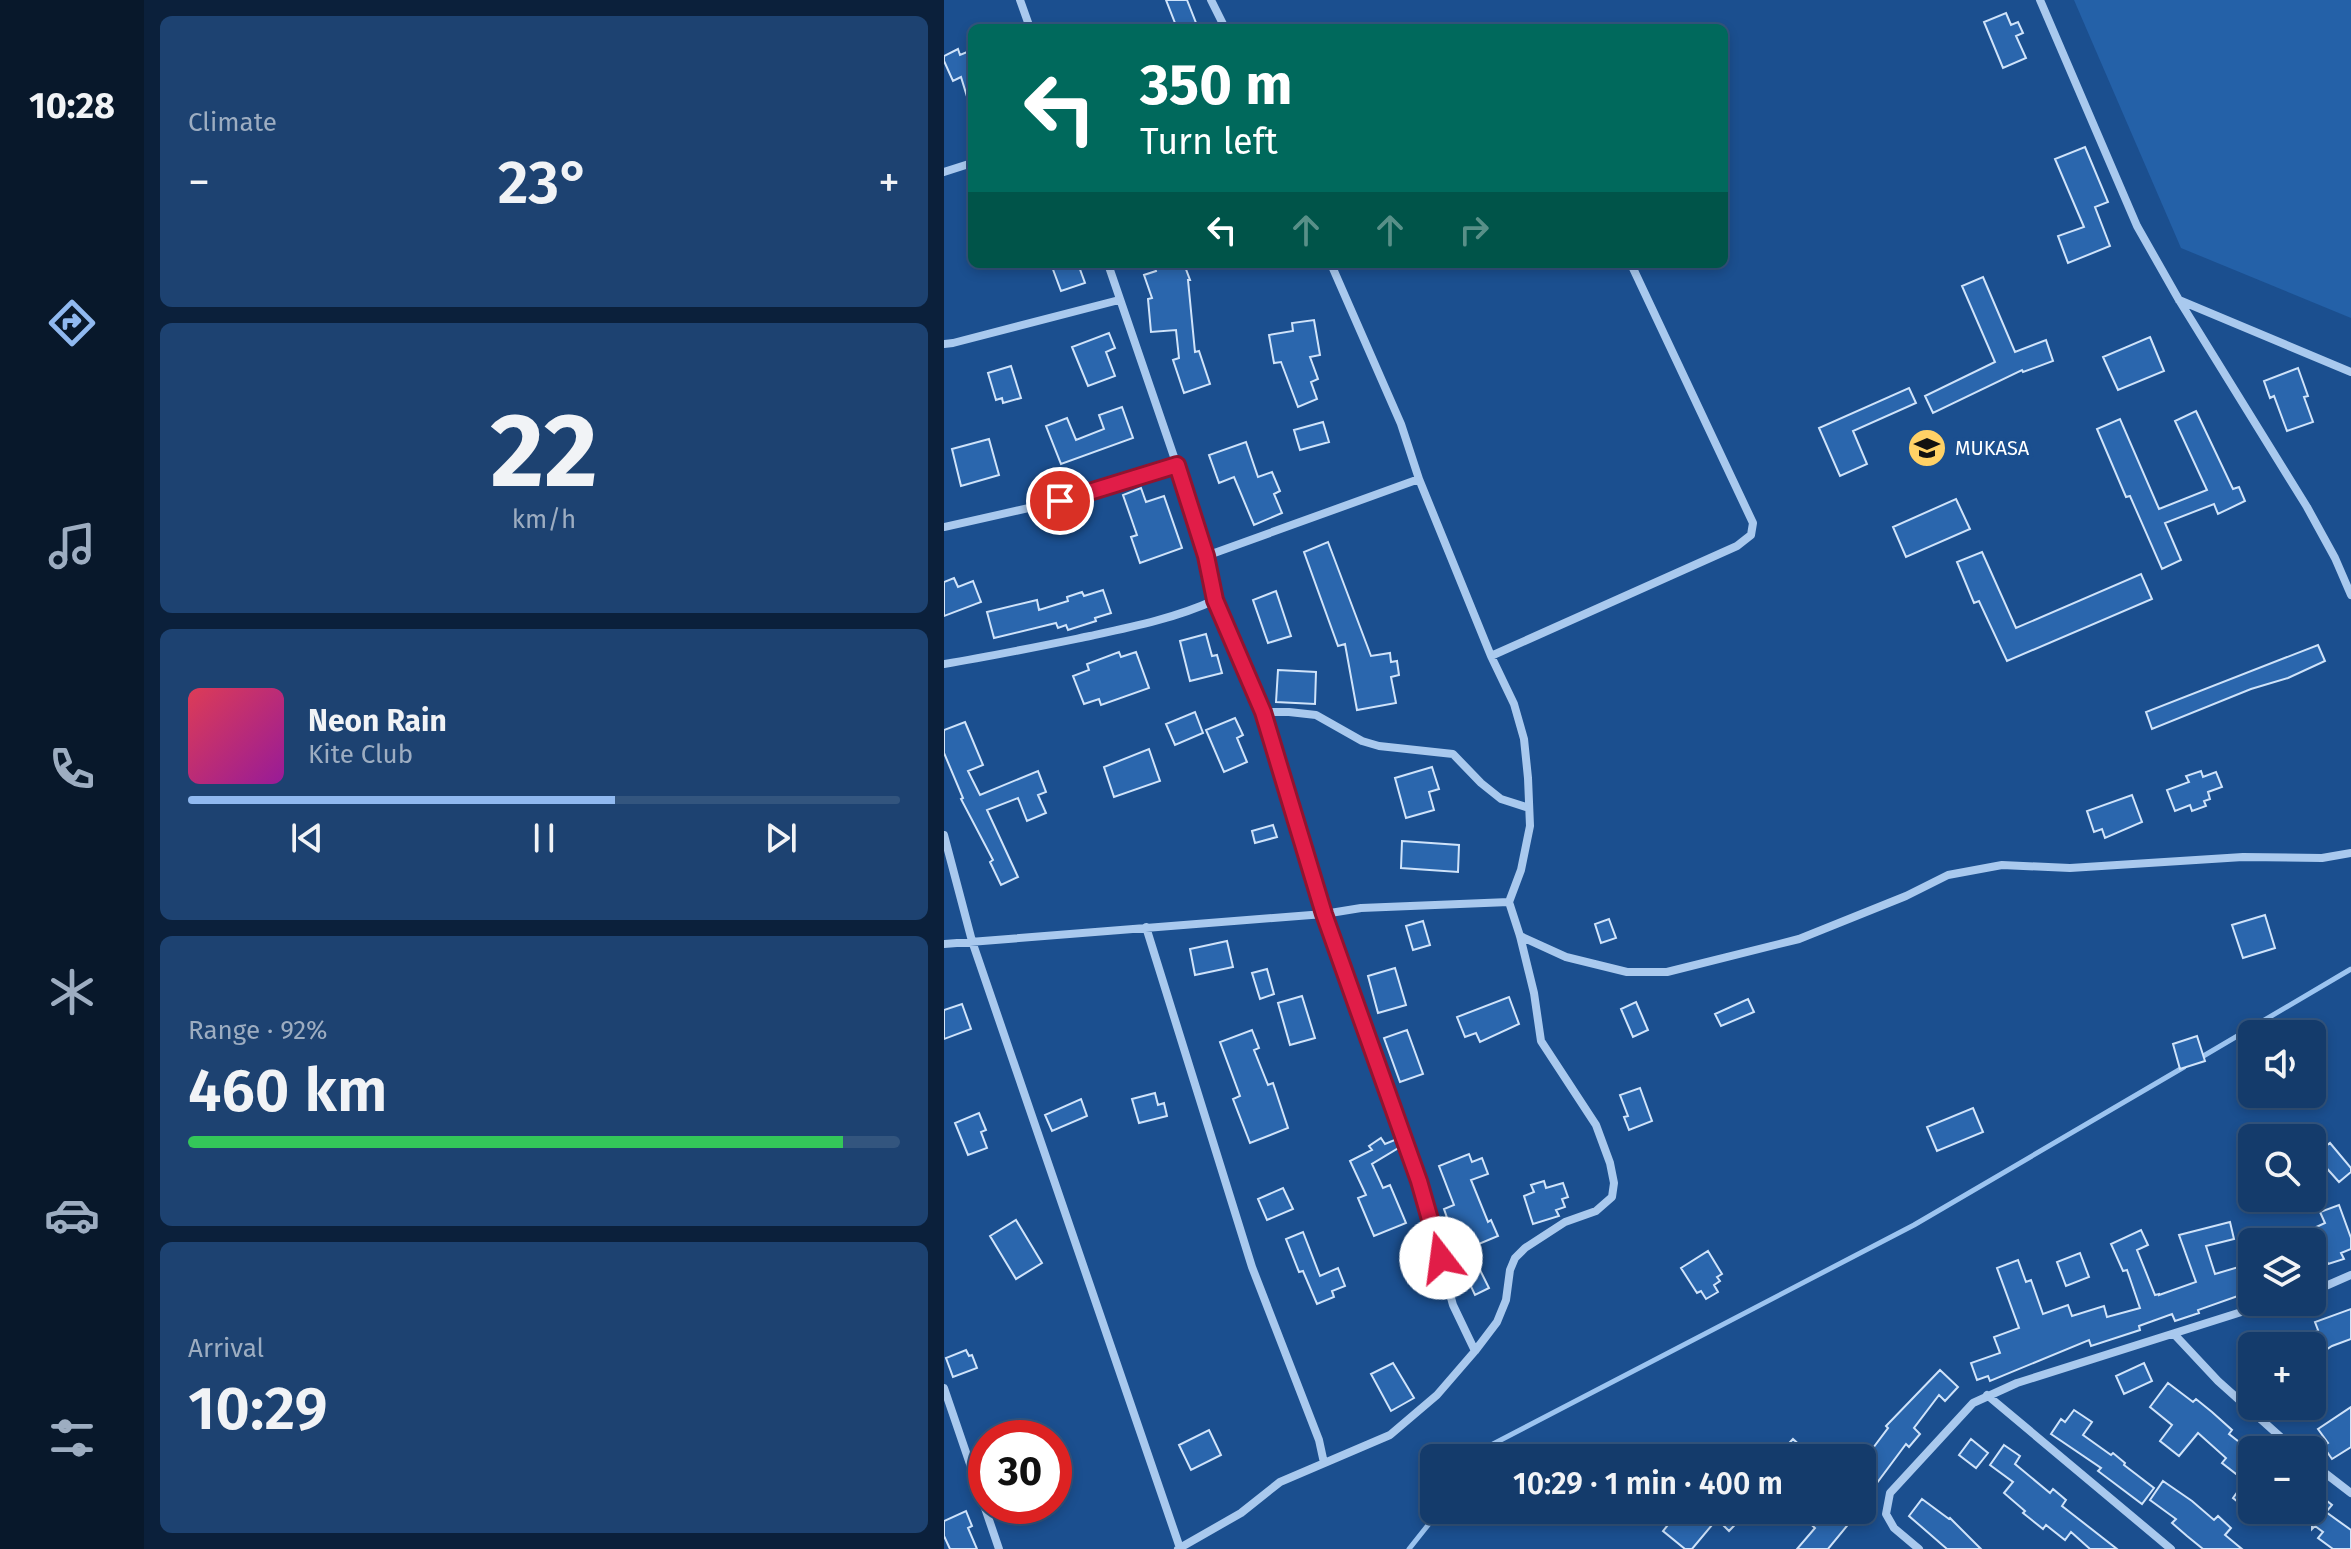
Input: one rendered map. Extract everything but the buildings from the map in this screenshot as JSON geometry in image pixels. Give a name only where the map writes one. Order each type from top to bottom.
[{"type":"street","points":[[1020,0],[1029,24]]},
{"type":"street","points":[[1211,0],[1223,24]]},
{"type":"street","points":[[2040,0],[2137,226],[2307,507],[2351,595]]},
{"type":"street","points":[[944,172],[968,164]]},
{"type":"street","points":[[1109,268],[1206,556],[1215,600],[1263,712],[1324,914],[1419,1181],[1453,1305],[1475,1351]]},
{"type":"street","points":[[944,835],[972,941],[1179,1549],[1241,1513],[1280,1482],[1390,1435],[1437,1395],[1497,1322],[1506,1300],[1515,1258],[1565,1222],[1596,1211],[1612,1197],[1614,1183],[1610,1163],[1596,1125],[1541,1041],[1534,993],[1509,902],[1521,870],[1530,826],[1524,739],[1514,704],[1491,656],[1419,479],[1401,424],[1333,268]]},
{"type":"street","points":[[1491,656],[1737,546],[1751,535],[1753,523],[1633,268]]},
{"type":"street","points":[[944,344],[1119,300]]},
{"type":"street","points":[[2179,300],[2351,372]]},
{"type":"street","points":[[944,527],[1060,501],[1177,465]]},
{"type":"street","points":[[1206,556],[1419,479]]},
{"type":"street","points":[[944,664],[1017,653],[1121,629],[1215,600]]},
{"type":"street","points":[[1263,712],[1316,715],[1362,741],[1379,746],[1453,754],[1501,799],[1529,808]]},
{"type":"street","points":[[1520,936],[1566,957],[1627,972],[1667,972],[1799,939],[1906,896],[1948,875],[2002,865],[2070,868],[2212,859],[2322,858],[2351,853]]},
{"type":"street","points":[[944,944],[1324,914],[1361,908],[1509,902]]},
{"type":"street","points":[[1146,927],[1252,1267],[1319,1440],[1324,1463]]},
{"type":"street","points":[[2326,1286],[2351,1275]]},
{"type":"street","points":[[1919,1549],[1894,1528],[1886,1514],[1890,1493],[1973,1403],[2017,1383],[2238,1313]]},
{"type":"street","points":[[2174,1334],[2218,1381],[2279,1436]]},
{"type":"street","points":[[944,1388],[999,1549]]},
{"type":"street","points":[[1987,1395],[2171,1549]]},
{"type":"street","points":[[2326,1472],[2349,1487]]},
{"type":"shaded area","points":[[2074,0],[2351,0],[2351,318],[2181,248]]},
{"type":"waterway","points":[[2200,1058],[2351,969]]},
{"type":"waterway","points":[[1493,1444],[1914,1225],[2184,1067]]},
{"type":"waterway","points":[[1409,1549],[1429,1524]]},
{"type":"place","name":"MUKASA","points":[[1927,448]]},
{"type":"route","points":[[1060,501],[1177,465],[1206,556],[1215,600],[1263,712],[1324,914],[1419,1181],[1441,1258]]}]
